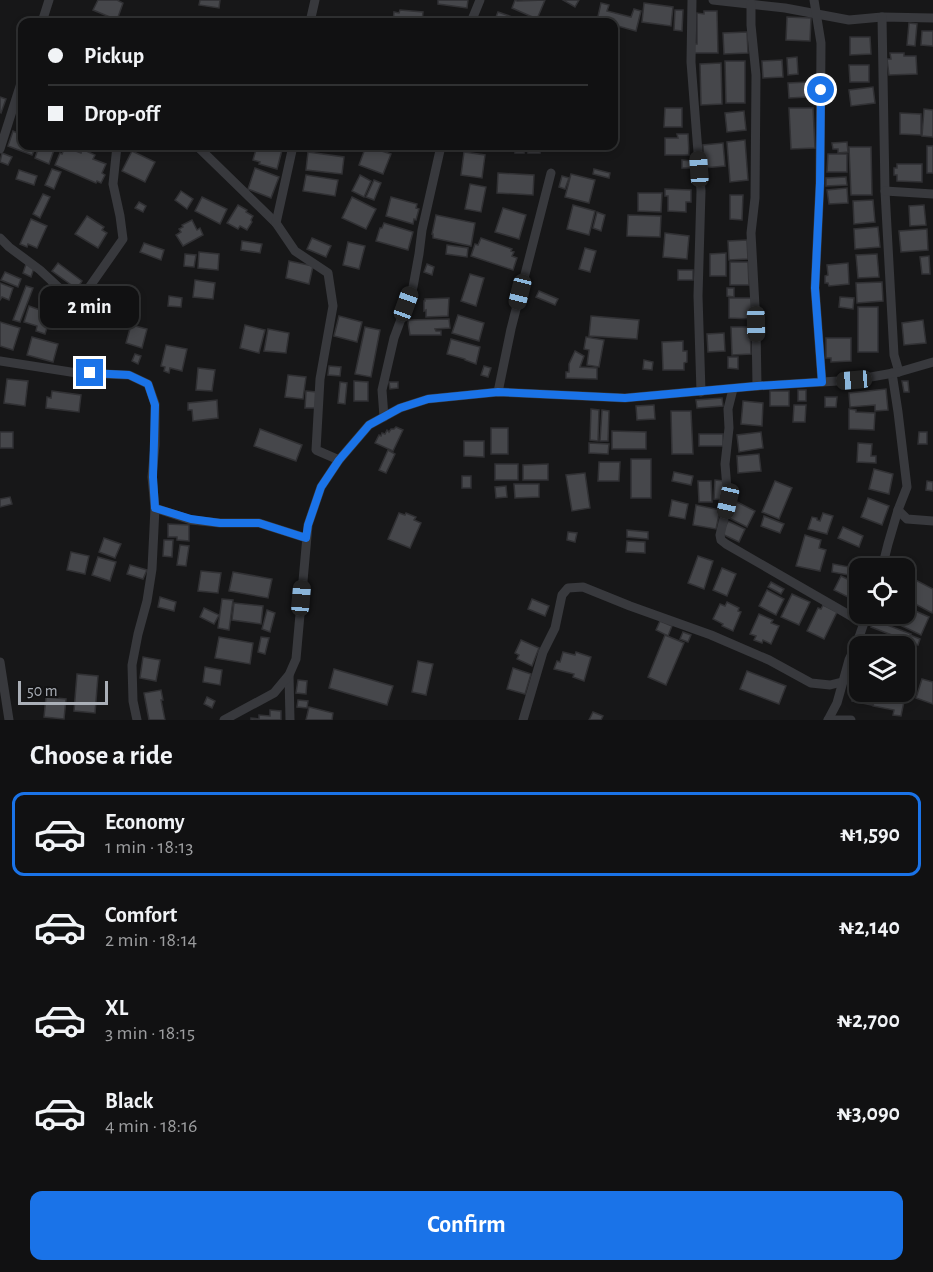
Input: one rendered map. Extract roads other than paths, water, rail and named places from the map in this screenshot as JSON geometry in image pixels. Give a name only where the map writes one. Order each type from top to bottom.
[{"type":"street","points":[[43,18],[50,0]]},
{"type":"street","points":[[311,18],[315,0]]},
{"type":"street","points":[[473,18],[480,0]]},
{"type":"street","points":[[692,0],[691,62],[700,191],[698,296],[701,392]]},
{"type":"street","points":[[712,0],[786,8],[849,20],[882,17],[933,18]]},
{"type":"street","points":[[814,0],[821,43],[820,183],[815,288],[822,382]]},
{"type":"street","points":[[752,4],[751,25],[756,75],[755,198],[751,233],[757,386]]},
{"type":"street","points":[[882,17],[885,191],[898,412],[907,487],[884,558]]},
{"type":"street","points":[[0,149],[18,93]]},
{"type":"street","points":[[0,238],[70,298],[88,289],[123,239],[113,184],[117,150]]},
{"type":"street","points":[[201,150],[276,223],[296,251],[328,273],[333,306],[320,379],[316,450],[339,460]]},
{"type":"street","points":[[276,223],[292,150]]},
{"type":"street","points":[[384,417],[382,390],[394,338],[413,286],[420,254],[422,230],[440,150]]},
{"type":"street","points":[[498,392],[511,329],[551,172]]},
{"type":"street","points":[[885,191],[933,194]]},
{"type":"street","points":[[0,361],[77,373],[129,375],[148,384],[155,405],[153,477],[155,508],[152,569],[132,665],[133,701],[137,720]]},
{"type":"street","points":[[224,720],[274,693],[289,675],[296,658],[308,525],[321,487],[339,460],[369,425],[400,408],[428,399],[498,392],[625,398],[854,380],[896,373],[933,362]]},
{"type":"street","points":[[733,389],[728,409],[729,428],[725,464],[728,501],[720,535],[721,540],[849,609]]},
{"type":"street","points":[[155,508],[191,519],[220,523],[259,523],[306,538]]},
{"type":"street","points":[[898,510],[907,519],[933,521]]},
{"type":"street","points":[[524,720],[543,652],[555,628],[562,595],[568,588],[576,586],[583,586],[630,606],[711,635],[769,660],[811,683],[830,685],[842,682]]},
{"type":"street","points":[[851,720],[828,720],[837,703],[849,660],[863,624]]},
{"type":"street","points":[[0,662],[9,720]]},
{"type":"street","points":[[289,675],[290,720]]}]
